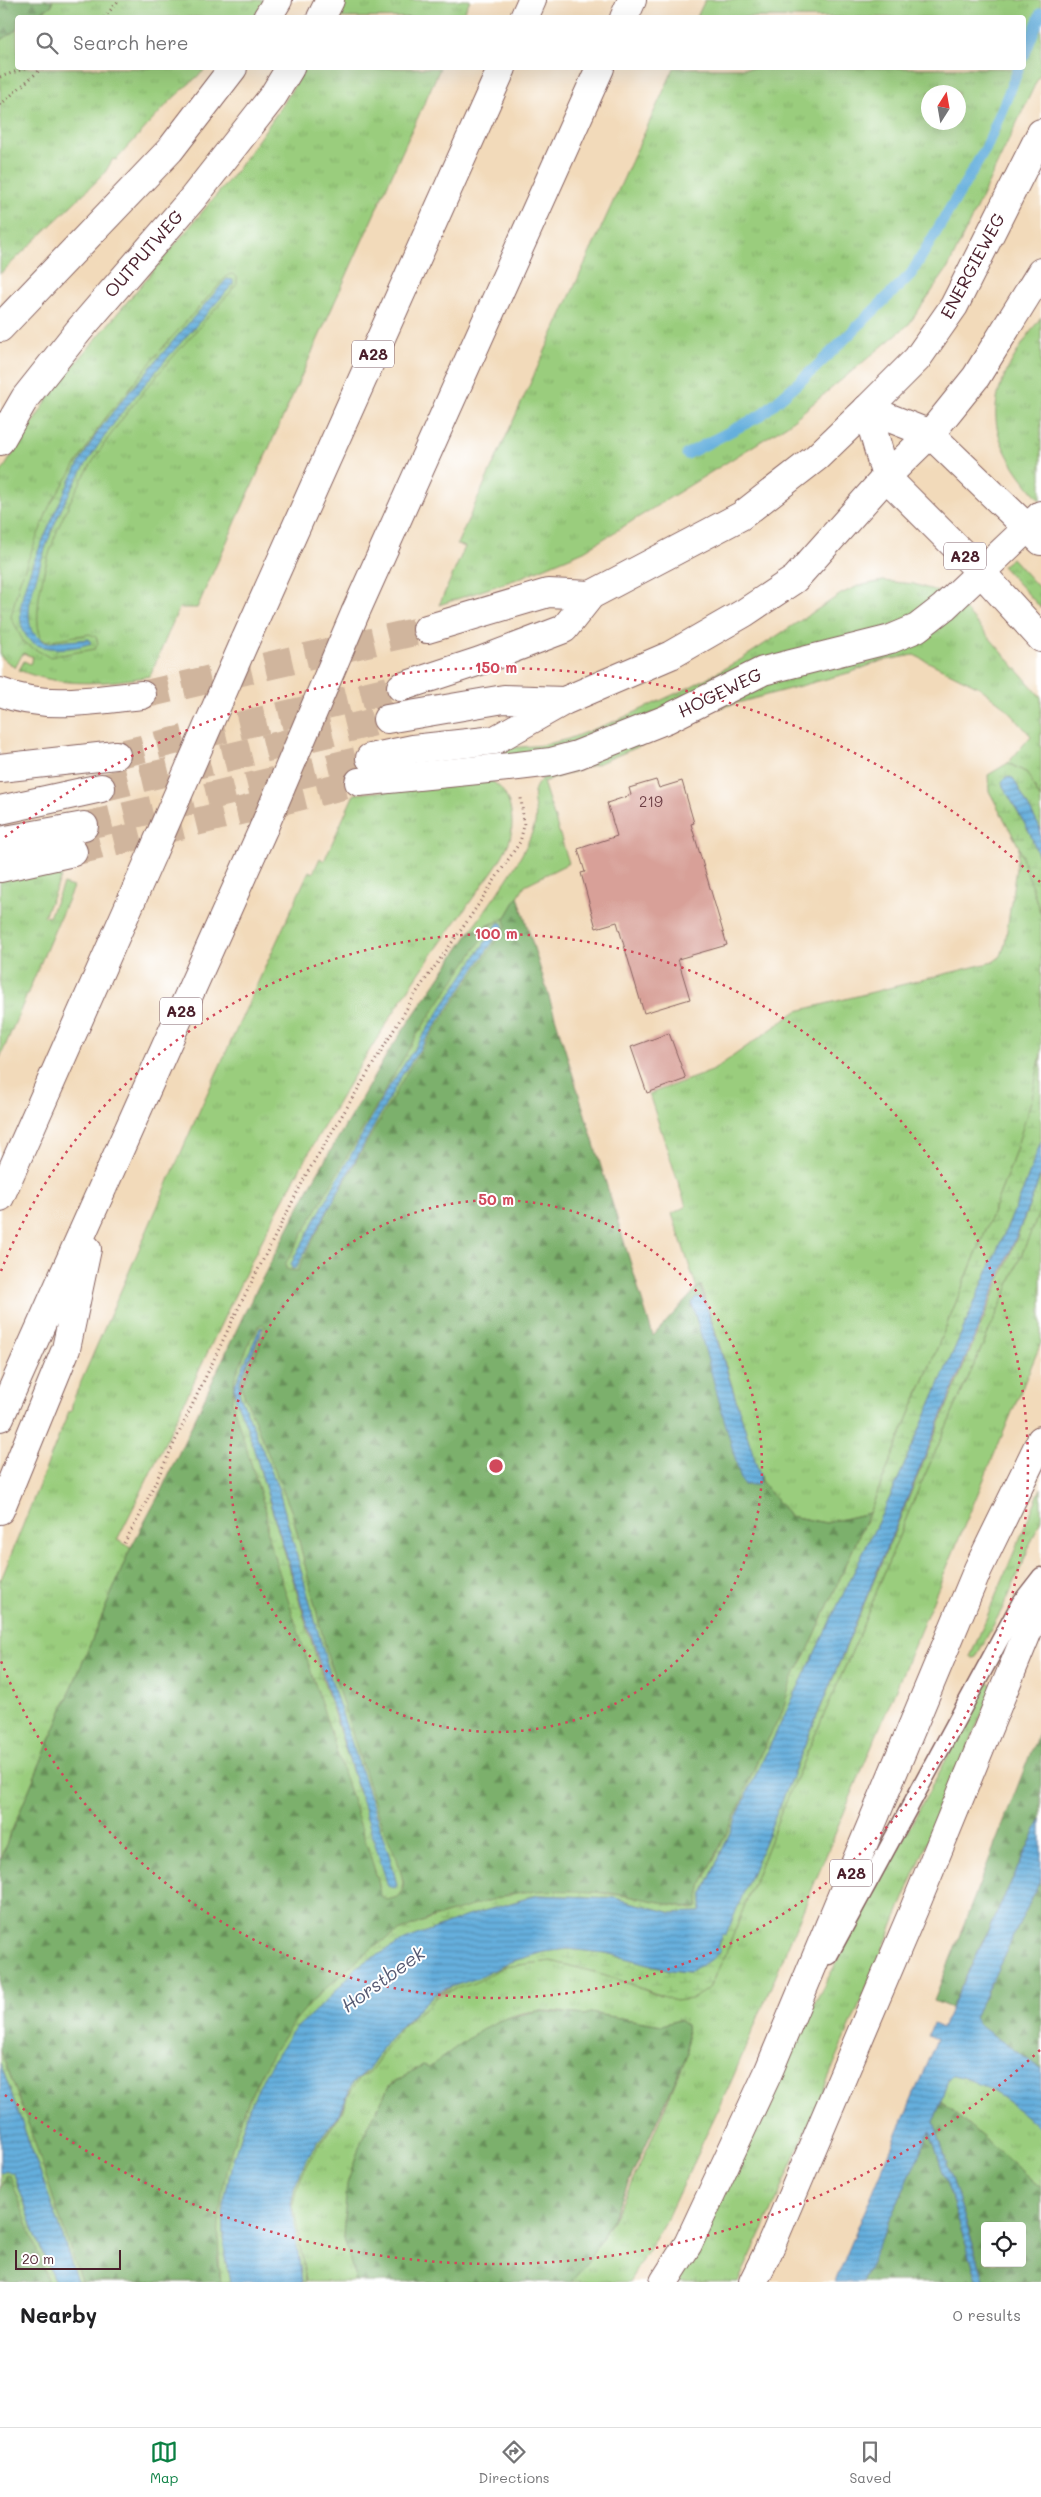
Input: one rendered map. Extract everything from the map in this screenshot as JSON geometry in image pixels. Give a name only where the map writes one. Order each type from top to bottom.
[{"type":"main road","points":[[269,15],[278,0]]},
{"type":"main road","points":[[322,15],[330,0]]},
{"type":"main road","points":[[525,15],[532,0]]},
{"type":"main road","points":[[625,15],[632,0]]},
{"type":"main road","points":[[0,328],[170,150],[231,70]]},
{"type":"main road","name":"OUTPUTWEG","points":[[0,441],[25,398],[80,329],[193,198],[273,96],[289,70]]},
{"type":"main road","name":"A28","points":[[0,1197],[245,641],[501,70]]},
{"type":"main road","name":"A28","points":[[0,1417],[264,827],[356,612],[599,70]]},
{"type":"main road","name":"ENERGIEWEG","points":[[867,409],[917,359],[954,306],[1041,133]]},
{"type":"main road","points":[[370,758],[413,749],[495,740],[564,701],[671,654],[744,613],[794,579],[886,477],[930,434],[976,377],[1041,272]]},
{"type":"main road","points":[[867,409],[930,434],[1037,528]]},
{"type":"main road","points":[[867,409],[886,477]]},
{"type":"main road","points":[[401,687],[480,662],[564,629],[591,595],[740,516],[817,457],[867,409]]},
{"type":"main road","name":"A28","points":[[886,477],[981,572],[1041,638]]},
{"type":"main road","name":"HOGEWEG","points":[[359,782],[551,762],[600,747],[667,720],[762,671],[885,641],[917,628],[944,607],[981,572],[1037,528]]},
{"type":"main road","points":[[427,629],[548,593],[591,595]]},
{"type":"main road","points":[[0,692],[23,700],[66,703],[142,695]]},
{"type":"main road","points":[[387,719],[504,699],[564,701]]},
{"type":"main road","points":[[0,768],[116,755]]},
{"type":"main road","points":[[0,810],[101,788]]},
{"type":"main road","points":[[0,841],[84,826]]},
{"type":"main road","points":[[0,868],[73,852]]},
{"type":"main road","name":"A28","points":[[0,1510],[66,1349],[98,1196]]},
{"type":"main road","name":"A28","points":[[664,2282],[688,2244],[767,2075],[978,1570],[1041,1440]]},
{"type":"main road","points":[[753,2282],[768,2252],[895,1954],[1041,1599]]},
{"type":"lane","points":[[767,2075],[1020,1603],[1041,1576]]},
{"type":"path","points":[[106,15],[119,0]]},
{"type":"path","points":[[0,77],[21,70]]},
{"type":"path","points":[[0,105],[40,70]]},
{"type":"path","points":[[124,1543],[139,1517],[236,1313],[306,1176],[418,990],[466,923],[520,842],[524,826],[518,766]]},
{"type":"green space","points":[[0,0],[52,0],[52,5],[37,15],[15,15],[15,30],[0,41]]},
{"type":"green space","points":[[52,0],[266,0],[255,15],[38,15],[52,5]]},
{"type":"green space","points":[[340,0],[470,0],[463,15],[333,15]]},
{"type":"green space","points":[[705,0],[1041,0],[1041,72],[948,268],[909,324],[787,425],[584,551],[517,579],[439,605],[465,547],[457,544],[673,70],[1026,70],[1026,15],[698,15]]},
{"type":"green space","points":[[15,30],[15,70],[205,70],[170,101],[116,160],[113,159],[104,174],[0,274],[0,41]]},
{"type":"green space","points":[[304,70],[439,70],[197,608],[179,608],[150,676],[118,681],[84,683],[51,680],[19,670],[24,661],[30,664],[33,657],[23,653],[15,668],[0,656],[0,474],[55,388],[234,174],[282,106]]},
{"type":"green space","points":[[232,274],[237,277],[237,284],[144,391],[89,467],[67,508],[50,551],[39,597],[39,632],[44,641],[90,634],[96,637],[98,643],[95,649],[49,657],[24,643],[11,617],[19,583],[49,507],[104,420],[164,346],[228,275]]},
{"type":"green space","points":[[1041,317],[1040,500],[1019,474],[1005,451],[998,429],[996,409],[1000,388],[1009,367]]},
{"type":"green space","points":[[1012,558],[1041,590],[1041,608],[1002,566]]},
{"type":"green space","points":[[883,581],[914,584],[942,593],[909,619],[547,752],[381,768],[432,755],[543,745],[568,739],[618,720],[690,687],[740,660],[841,594],[858,586]]},
{"type":"green space","points":[[961,605],[1041,697],[1041,801],[1027,773],[1008,763],[1031,736],[1006,708],[979,687],[914,655],[881,661],[852,672],[719,708],[748,688]]},
{"type":"green space","points":[[668,730],[669,734],[597,764],[543,782],[569,863],[525,885],[505,919],[470,932],[522,855],[536,820],[534,795],[539,782],[546,775]]},
{"type":"green space","points":[[1008,763],[1027,773],[1041,801],[1041,830],[1013,778],[1003,786],[1030,833],[1041,863],[1041,915],[1019,847],[989,791],[988,775]]},
{"type":"green space","points":[[491,781],[498,785],[503,792],[512,817],[511,834],[506,849],[491,874],[420,972],[370,1050],[303,1163],[254,1256],[117,1540],[131,1547],[0,1859],[0,1582],[69,1411],[71,1412],[73,1400],[201,1107],[308,873],[309,871],[313,873],[320,858],[324,861],[354,794]]},
{"type":"green space","points":[[1019,847],[1041,915],[1041,1054],[1033,1098],[1011,1165],[869,1513],[826,1523],[789,1516],[761,1481],[701,1285],[697,1289],[672,1214],[686,1206],[649,1094],[712,1071],[797,1011],[993,962],[1001,956],[1005,944]]},
{"type":"green space","points":[[67,864],[44,916],[49,917],[63,884],[73,887],[0,1058],[0,879]]},
{"type":"green space","points":[[518,896],[653,1336],[700,1285],[704,1299],[700,1297],[692,1303],[744,1485],[759,1482],[760,1476],[761,1481],[789,1516],[826,1523],[869,1513],[807,1653],[801,1662],[782,1713],[758,1759],[739,1808],[702,1884],[697,1909],[610,1893],[559,1891],[522,1893],[431,1918],[390,1937],[261,2073],[246,2106],[225,2177],[218,2259],[221,2282],[81,2282],[26,2117],[0,2050],[0,1859],[131,1547],[160,1493],[244,1314],[311,1184],[389,1051],[470,932],[505,919]],"holes":[[[260,1325],[267,1329],[241,1387],[292,1513],[327,1654],[378,1816],[403,1881],[403,1887],[381,1896],[378,1880],[269,1537],[266,1511],[232,1402],[235,1377]]]},
{"type":"green space","points":[[505,919],[506,926],[411,1065],[331,1205],[297,1271],[286,1269],[286,1263],[417,1035],[493,923]]},
{"type":"green space","points":[[1041,1054],[1041,1141],[1024,1188],[893,1491],[750,1787],[703,1894],[700,1912],[672,1913],[614,1898],[538,1895],[468,1916],[405,1940],[358,1966],[331,1996],[249,2108],[233,2160],[223,2205],[225,2257],[230,2282],[221,2282],[219,2250],[220,2217],[224,2184],[231,2151],[241,2119],[254,2089],[269,2059],[299,2017],[319,1995],[364,1955],[388,1938],[419,1923],[511,1894],[524,1892],[588,1892],[651,1900],[692,1909],[697,1908],[702,1884],[739,1808],[758,1759],[782,1713],[792,1678],[807,1653],[870,1511],[985,1232],[1011,1165],[1032,1098]]},
{"type":"green space","points":[[1041,1172],[1040,1210],[1005,1295],[912,1504],[856,1642],[781,1812],[726,1953],[709,1988],[692,1999],[675,2001],[606,1975],[551,1961],[503,1967],[475,1983],[438,1994],[431,2003],[401,2027],[369,2073],[360,2077],[347,2097],[342,2111],[307,2163],[293,2203],[306,2282],[302,2282],[291,2203],[294,2188],[307,2157],[339,2114],[353,2082],[367,2071],[391,2036],[433,1995],[510,1962],[543,1952],[568,1949],[606,1953],[671,1970],[689,1972],[720,1950],[718,1948],[723,1934],[726,1934],[1004,1270]]},
{"type":"green space","points":[[1041,1207],[1041,1343],[731,2082],[667,2218],[629,2282],[571,2282],[607,2229],[637,2172],[688,2053],[686,2025],[679,2020],[662,2025],[590,2013],[585,2015],[538,2011],[509,2017],[495,2024],[467,2040],[429,2067],[423,2065],[389,2086],[362,2139],[343,2235],[356,2282],[306,2282],[293,2203],[307,2163],[342,2112],[347,2097],[360,2077],[369,2073],[401,2027],[431,2003],[432,1999],[503,1967],[551,1961],[606,1975],[660,1996],[709,1988],[726,1953],[781,1812],[856,1642],[912,1504],[1005,1295]]},
{"type":"green space","points":[[263,1324],[267,1329],[242,1381],[241,1387],[292,1513],[327,1654],[378,1816],[397,1859],[403,1881],[401,1894],[387,1900],[381,1896],[378,1880],[268,1537],[266,1511],[232,1402],[235,1377],[251,1339],[260,1325]],"holes":[[[261,1327],[264,1329],[240,1381],[239,1393],[278,1488],[335,1693],[390,1858],[397,1885],[389,1887],[321,1673],[248,1430],[236,1400],[234,1387]]]},
{"type":"green space","points":[[1041,1488],[1041,1519],[1007,1600],[976,1657],[970,1657]]},
{"type":"green space","points":[[988,1682],[994,1685],[776,2202],[738,2282],[677,2282],[779,2069]]},
{"type":"green space","points":[[1041,1726],[1041,1819],[951,2008],[934,2001]]},
{"type":"green space","points":[[1041,1879],[1041,2069],[980,2026],[974,2018]]},
{"type":"green space","points":[[537,2011],[585,2015],[590,2013],[662,2025],[679,2020],[686,2025],[688,2053],[611,2221],[588,2262],[571,2282],[356,2282],[343,2235],[347,2184],[362,2139],[389,2086],[423,2065],[429,2067],[490,2025],[508,2018]]},
{"type":"green space","points":[[0,2050],[26,2117],[81,2282],[77,2282],[57,2219],[0,2063]]},
{"type":"green space","points":[[953,2075],[976,2083],[1000,2096],[1012,2104],[1041,2130],[1041,2188],[941,2101],[948,2080]]},
{"type":"green space","points":[[941,2101],[1041,2188],[1041,2282],[985,2282],[934,2122]]},
{"type":"green space","points":[[930,2131],[978,2282],[862,2282]]},
{"type":"green space","points":[[4,2170],[10,2170],[14,2174],[40,2247],[55,2282],[48,2282],[10,2175],[5,2176],[0,2189],[0,2173]]},
{"type":"green space","points":[[10,2175],[48,2282],[0,2282],[0,2189],[5,2176]]},
{"type":"water","points":[[227,279],[233,280],[233,284],[145,383],[118,417],[93,453],[71,490],[52,530],[38,572],[29,609],[32,632],[45,643],[89,639],[91,643],[58,649],[40,646],[27,637],[23,629],[21,610],[24,589],[48,528],[79,463],[98,432],[115,410]]},
{"type":"water","points":[[1006,777],[1013,778],[1040,828],[1041,863],[1030,833],[1003,786],[1002,782]]},
{"type":"water","points":[[498,923],[503,923],[503,927],[402,1075],[296,1268],[292,1269],[291,1264],[385,1093]]},
{"type":"water","name":"Horstbeek","points":[[1041,1141],[1041,1172],[1035,1191],[726,1935],[723,1934],[718,1947],[720,1950],[712,1959],[689,1972],[671,1970],[606,1953],[568,1949],[543,1952],[510,1962],[478,1978],[441,1990],[433,1995],[391,2036],[367,2071],[353,2082],[339,2114],[307,2157],[294,2188],[291,2203],[302,2282],[230,2282],[225,2257],[223,2205],[233,2160],[249,2108],[265,2074],[291,2033],[331,1996],[358,1966],[405,1940],[467,1916],[538,1895],[614,1898],[672,1913],[700,1912],[703,1894],[750,1787],[893,1491],[1024,1188]]},
{"type":"water","points":[[696,1297],[704,1299],[760,1476],[758,1485],[744,1485],[741,1480],[692,1303]]},
{"type":"water","points":[[263,1327],[240,1381],[239,1393],[278,1488],[335,1693],[390,1858],[397,1885],[395,1888],[388,1886],[248,1430],[236,1400],[234,1387],[260,1328]]},
{"type":"water","points":[[1041,1819],[1041,1879],[974,2018],[980,2026],[1041,2069],[1041,2130],[1012,2104],[1000,2096],[976,2083],[953,2075],[948,2080],[934,2122],[985,2282],[978,2282],[930,2131],[862,2282],[835,2282],[937,2039],[928,2035],[933,2024],[942,2028]]},
{"type":"water","points":[[0,2063],[57,2219],[77,2282],[55,2282],[40,2247],[14,2174],[6,2170],[0,2173]]},
{"type":"building","points":[[656,780],[659,788],[682,781],[694,823],[691,824],[727,945],[678,959],[690,999],[644,1013],[617,922],[596,928],[581,873],[585,872],[578,849],[617,836],[607,803],[631,795],[629,788]]},
{"type":"building","points":[[669,1033],[686,1079],[647,1093],[631,1047]]},
{"type":"waterway","points":[[1026,51],[1041,13]]},
{"type":"waterway","points":[[687,454],[760,416],[814,369],[911,274],[986,148],[1018,70]]},
{"type":"tunnel","points":[[142,695],[427,629]]},
{"type":"tunnel","points":[[116,755],[401,687]]},
{"type":"tunnel","points":[[101,788],[387,719]]},
{"type":"tunnel","points":[[84,826],[370,758]]},
{"type":"tunnel","points":[[73,852],[359,782]]}]
